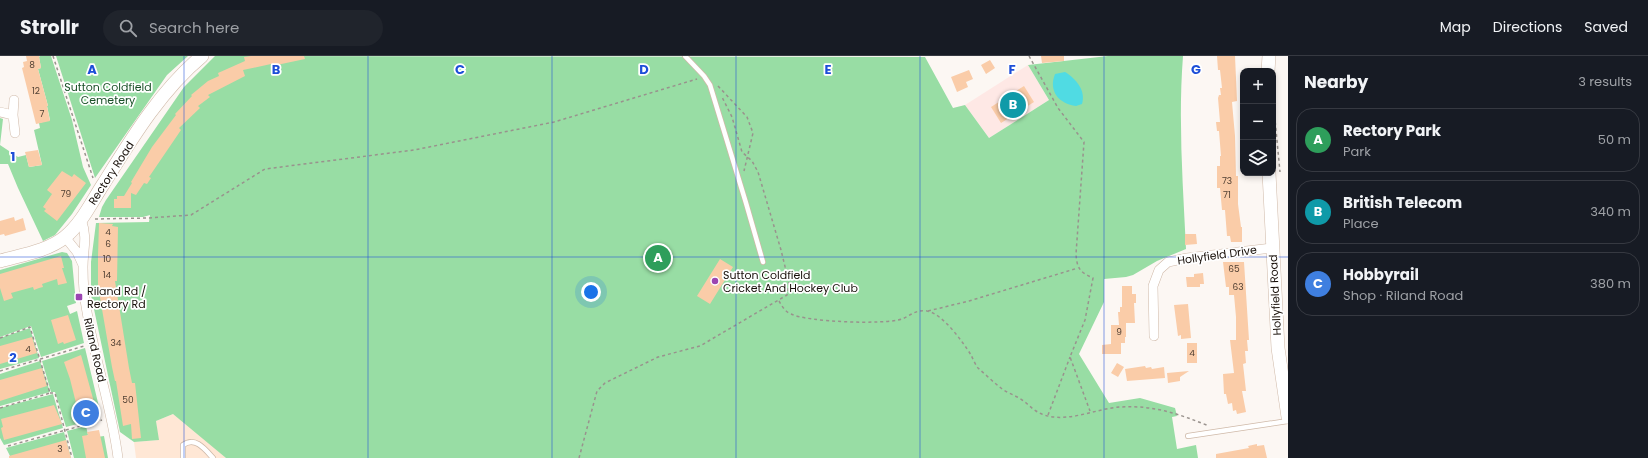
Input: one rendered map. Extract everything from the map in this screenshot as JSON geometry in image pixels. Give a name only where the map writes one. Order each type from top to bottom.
[{"type":"street","name":"Rectory Road","points":[[0,261],[54,244],[65,237],[82,219],[98,191],[172,84],[202,56]]},
{"type":"street","points":[[1268,68],[1269,56]]},
{"type":"street","points":[[14,100],[14,132]]},
{"type":"street","points":[[0,112],[13,116]]},
{"type":"street","name":"Hollyfield Road","points":[[1269,176],[1278,348],[1285,380],[1288,417]]},
{"type":"street","name":"Riland Road","points":[[82,219],[86,242],[83,265],[87,312],[111,418],[118,458]]},
{"type":"street","name":"Riland Road","points":[[65,237],[77,252],[83,265]]},
{"type":"street","name":"Hollyfield Drive","points":[[1154,336],[1153,286],[1159,270],[1168,262],[1187,258],[1272,248]]},
{"type":"lane","points":[[685,56],[704,76],[710,86],[763,262]]},
{"type":"lane","points":[[1188,436],[1288,421]]},
{"type":"lane","points":[[183,458],[183,445],[187,442],[195,442],[199,444],[213,458]]},
{"type":"path","points":[[53,56],[88,166],[98,191]]},
{"type":"path","points":[[1029,57],[1058,108],[1084,142],[1076,254],[1078,268],[1084,274],[1093,278],[1084,320],[1048,416]]},
{"type":"path","points":[[82,219],[148,218],[191,215],[265,169],[414,150],[554,122],[704,76]]},
{"type":"path","points":[[718,89],[714,83],[747,117],[753,133],[740,184]]},
{"type":"path","points":[[579,458],[598,391],[605,384],[658,357],[700,346],[787,295],[789,283],[758,172],[752,161],[742,152],[732,117],[721,96]]},
{"type":"path","points":[[779,301],[785,310],[791,314],[804,318],[876,323],[902,319],[915,312],[928,311],[969,301],[1078,268]]},
{"type":"path","points":[[928,311],[937,315],[957,335],[977,366],[1002,389],[1016,396],[1029,405],[1034,411],[1048,416],[1062,417],[1121,407],[1157,409],[1176,413],[1222,432]]},
{"type":"path","points":[[0,338],[30,327],[41,359],[50,393]]},
{"type":"path","points":[[0,371],[93,343]]},
{"type":"path","points":[[1070,357],[1090,412]]},
{"type":"path","points":[[0,408],[50,393],[55,393],[72,458]]},
{"type":"path","points":[[8,446],[111,418]]},
{"type":"shaded area","points":[[1028,65],[1049,100],[989,138],[965,105]]},
{"type":"shaded area","points":[[173,414],[187,424],[226,458],[136,458],[134,442],[158,440],[156,421]]},
{"type":"green space","points":[[40,56],[51,56],[72,120],[83,167],[91,185],[72,214],[55,235],[43,241],[8,164],[0,164],[0,145],[18,157],[26,155],[29,167],[42,165],[34,130],[40,128],[39,123],[50,120],[48,106],[38,69],[41,68]]},
{"type":"green space","name":"Sutton Coldfield Cemetery","points":[[56,56],[188,56],[167,75],[95,178]]},
{"type":"green space","points":[[215,56],[925,57],[953,108],[965,105],[989,138],[1049,100],[1028,65],[1108,56],[1183,56],[1181,129],[1186,249],[1157,261],[1133,275],[1104,279],[1104,302],[1079,354],[1109,403],[1140,398],[1175,408],[1177,416],[1172,417],[1177,449],[1196,445],[1198,458],[226,458],[173,414],[156,421],[159,440],[134,442],[120,432],[91,295],[91,262],[96,223],[149,222],[150,215],[143,217],[99,217],[106,200],[184,87]]},
{"type":"green space","points":[[0,118],[3,119],[0,145]]},
{"type":"green space","points":[[62,252],[67,253],[72,261],[76,303],[67,306],[70,314],[77,311],[84,343],[41,357],[31,326],[0,337],[0,270]]},
{"type":"green space","points":[[30,328],[39,358],[0,369],[0,338]]},
{"type":"green space","points":[[85,348],[99,407],[77,412],[78,415],[83,414],[85,422],[66,427],[55,392],[51,392],[42,361]]},
{"type":"green space","points":[[40,361],[50,392],[0,406],[0,374]]},
{"type":"green space","points":[[53,394],[63,428],[4,445],[0,438],[0,408]]},
{"type":"green space","points":[[86,426],[88,435],[83,439],[104,436],[108,458],[74,458],[67,431]]},
{"type":"green space","points":[[64,432],[71,458],[11,458],[6,448]]},
{"type":"water","points":[[1065,72],[1079,85],[1083,94],[1082,104],[1076,106],[1070,105],[1056,96],[1053,86],[1055,74]]},
{"type":"building","points":[[26,56],[39,56],[41,68],[38,69],[48,106],[50,121],[36,124],[22,68],[24,67],[23,62],[27,61]]},
{"type":"building","points":[[304,56],[305,59],[243,70],[245,76],[208,95],[210,97],[198,106],[200,108],[179,128],[181,130],[149,177],[151,178],[147,184],[144,183],[136,195],[131,193],[131,208],[114,208],[114,199],[117,199],[117,196],[124,196],[152,147],[176,115],[175,114],[192,96],[191,95],[208,81],[219,76],[218,73],[245,61],[244,57]]},
{"type":"building","points":[[1041,56],[1064,56],[1064,61],[1042,63]]},
{"type":"building","points":[[1217,56],[1235,56],[1237,101],[1232,102],[1236,176],[1238,176],[1238,204],[1242,227],[1242,242],[1231,242],[1230,236],[1227,236],[1225,210],[1222,210],[1220,188],[1217,188],[1217,166],[1220,166],[1221,156],[1219,131],[1217,131],[1216,122],[1220,122],[1218,98],[1219,95],[1221,95],[1220,88],[1222,88]]},
{"type":"building","points":[[990,60],[995,68],[986,74],[981,65]]},
{"type":"building","points":[[969,70],[973,79],[966,82],[968,87],[957,92],[951,77]]},
{"type":"building","points":[[1024,86],[1034,102],[1001,123],[991,107]]},
{"type":"building","points":[[38,150],[42,165],[29,167],[25,152]]},
{"type":"building","points":[[62,171],[72,177],[74,174],[86,183],[57,221],[44,211],[46,209],[43,207],[52,194],[47,190]]},
{"type":"building","points":[[14,217],[15,221],[23,218],[26,230],[5,236],[4,234],[0,235],[0,221]]},
{"type":"building","points":[[99,223],[113,224],[112,226],[118,227],[117,281],[115,281],[129,368],[132,383],[135,383],[141,438],[132,439],[131,424],[123,426],[98,286]]},
{"type":"building","points":[[1185,234],[1196,234],[1197,244],[1185,245]]},
{"type":"building","points":[[61,256],[64,268],[62,268],[67,283],[58,285],[57,279],[42,284],[43,287],[34,290],[33,287],[11,293],[13,298],[4,301],[0,288],[0,274]]},
{"type":"building","name":"Sutton Coldfield Cricket And Hockey Club","points":[[720,259],[733,267],[710,304],[697,296]]},
{"type":"building","points":[[1223,262],[1244,262],[1249,340],[1247,340],[1248,351],[1245,351],[1246,363],[1243,364],[1246,391],[1242,391],[1246,412],[1237,414],[1236,410],[1233,411],[1232,403],[1228,404],[1226,394],[1224,394],[1223,374],[1234,373],[1230,340],[1236,340],[1236,317],[1234,295],[1229,295],[1229,287],[1226,287]]},
{"type":"building","points":[[1203,273],[1204,284],[1200,284],[1200,287],[1187,287],[1186,277],[1194,277],[1194,274]]},
{"type":"building","points":[[1122,286],[1132,286],[1132,294],[1136,294],[1136,303],[1134,303],[1135,323],[1126,323],[1126,337],[1125,343],[1121,343],[1121,354],[1102,354],[1102,345],[1111,344],[1111,325],[1119,325],[1118,312],[1120,312],[1120,307],[1122,307]]},
{"type":"building","points":[[1188,304],[1191,338],[1181,339],[1181,335],[1178,336],[1174,305]]},
{"type":"building","points":[[68,315],[76,340],[64,344],[63,342],[58,344],[51,320]]},
{"type":"building","points":[[32,337],[37,353],[0,364],[0,346]]},
{"type":"building","points":[[1187,343],[1197,343],[1197,363],[1187,363]]},
{"type":"building","points":[[81,355],[97,413],[84,416],[83,414],[79,415],[64,362]]},
{"type":"building","points":[[1117,363],[1124,367],[1118,377],[1111,373]]},
{"type":"building","points":[[1145,366],[1146,368],[1151,367],[1152,369],[1164,367],[1165,378],[1127,381],[1125,369]]},
{"type":"building","points":[[42,368],[47,386],[0,401],[0,380]]},
{"type":"building","points":[[1189,371],[1180,377],[1180,381],[1168,383],[1167,373]]},
{"type":"building","points":[[54,405],[62,424],[4,440],[1,428],[3,427],[1,419]]},
{"type":"building","points":[[99,430],[105,458],[86,458],[82,436],[88,435],[87,432]]},
{"type":"building","points":[[66,440],[71,458],[9,458],[9,456]]},
{"type":"building","points":[[1257,444],[1257,446],[1264,445],[1267,458],[1216,458],[1216,454],[1249,448],[1248,446]]},
{"type":"place","name":"British Telecom","points":[[1013,105]]},
{"type":"place","name":"Rectory Park","points":[[658,258]]},
{"type":"place","name":"Sutton Coldfield Cricket And Hockey Club","points":[[715,281]]},
{"type":"place","name":"Riland Rd / Rectory Rd","points":[[79,297]]},
{"type":"place","name":"Hobbyrail","points":[[86,413]]}]
